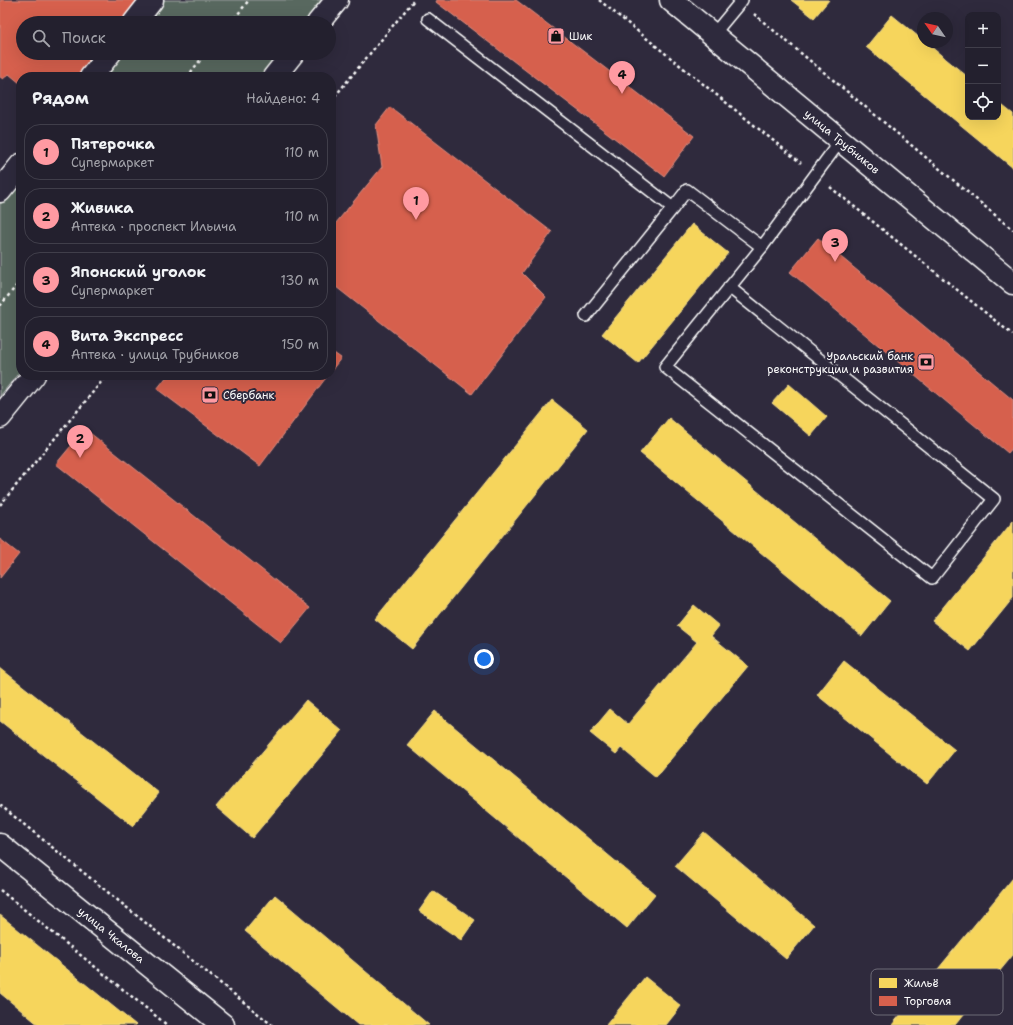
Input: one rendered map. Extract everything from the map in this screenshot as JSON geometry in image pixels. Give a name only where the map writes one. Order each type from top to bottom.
[{"type":"street","points":[[139,16],[152,0]]},
{"type":"street","points":[[323,16],[336,0]]},
{"type":"street","name":"улица Трубников","points":[[671,0],[841,140],[1010,275]]},
{"type":"street","points":[[95,72],[104,60]]},
{"type":"street","points":[[278,72],[287,60]]},
{"type":"street","points":[[0,191],[16,171]]},
{"type":"street","points":[[0,418],[30,380]]},
{"type":"street","name":"улица Чкалова","points":[[0,846],[223,1025]]},
{"type":"lane","points":[[713,35],[741,1]]},
{"type":"lane","points":[[428,19],[673,208]]},
{"type":"lane","points":[[730,287],[994,499],[932,578],[665,367],[762,247],[841,140]]},
{"type":"lane","points":[[586,316],[687,190],[762,247]]},
{"type":"path","points":[[236,16],[249,0]]},
{"type":"path","points":[[336,95],[414,0]]},
{"type":"path","points":[[741,1],[1013,230]]},
{"type":"path","points":[[191,72],[200,60]]},
{"type":"path","points":[[0,306],[16,286]]},
{"type":"path","points":[[0,505],[103,380]]},
{"type":"path","points":[[0,805],[272,1025]]},
{"type":"path","points":[[0,890],[167,1025]]},
{"type":"shaded area","points":[[140,0],[322,0],[309,16],[127,16]]},
{"type":"shaded area","points":[[91,60],[273,60],[263,72],[81,72]]},
{"type":"shaded area","points":[[16,163],[16,376],[0,396],[0,187]]},
{"type":"building: Жильё","points":[[791,0],[829,0],[814,18]]},
{"type":"building: Жильё","points":[[892,15],[917,35],[917,48],[932,48],[965,75],[965,120],[1001,120],[1001,104],[1013,114],[1013,168],[866,47]]},
{"type":"building: Жильё","points":[[692,224],[728,253],[638,363],[602,334]]},
{"type":"building: Жильё","points":[[789,384],[827,417],[811,436],[772,403]]},
{"type":"building: Жильё","points":[[552,400],[588,429],[412,649],[375,619]]},
{"type":"building: Жильё","points":[[669,418],[890,601],[862,636],[640,453]]},
{"type":"building: Жильё","points":[[1013,521],[1013,598],[970,651],[932,621]]},
{"type":"building: Жильё","points":[[694,605],[719,626],[711,636],[748,666],[656,777],[621,748],[616,754],[590,733],[610,709],[628,724],[697,642],[677,626]]},
{"type":"building: Жильё","points":[[844,661],[955,750],[927,784],[817,695]]},
{"type":"building: Жильё","points":[[0,668],[159,793],[133,826],[0,721]]},
{"type":"building: Жильё","points":[[306,700],[342,731],[252,838],[216,807]]},
{"type":"building: Жильё","points":[[435,711],[655,894],[627,928],[407,745]]},
{"type":"building: Жильё","points":[[704,832],[814,925],[786,959],[675,866]]},
{"type":"building: Жильё","points":[[1013,878],[1013,955],[1001,969],[938,969]]},
{"type":"building: Жильё","points":[[433,891],[475,920],[461,940],[419,911]]},
{"type":"building: Жильё","points":[[275,895],[429,1025],[358,1025],[245,931]]},
{"type":"building: Жильё","points":[[0,915],[136,1025],[39,1025],[0,993]]},
{"type":"building: Жильё","points":[[645,977],[681,1006],[666,1025],[606,1025]]},
{"type":"building: Жильё","points":[[900,1015],[963,1015],[955,1025],[892,1025]]},
{"type":"building: Торговля","points":[[0,0],[140,0],[127,16],[16,16],[16,60],[91,60],[81,72],[16,72],[16,80],[9,74],[3,79],[0,77]]},
{"type":"building: Торговля","points":[[437,0],[516,0],[694,136],[664,176],[436,2]]},
{"type":"building: Торговля","points":[[390,107],[552,232],[522,273],[546,297],[472,394],[336,287],[336,223],[382,167],[376,125]]},
{"type":"building: Торговля","points":[[818,238],[1013,400],[1013,447],[1008,453],[790,272]]},
{"type":"building: Торговля","points":[[336,354],[341,358],[336,364]]},
{"type":"building: Торговля","points":[[164,380],[324,380],[260,466],[157,389]]},
{"type":"building: Торговля","points":[[85,429],[310,608],[281,643],[56,464]]},
{"type":"building: Торговля","points":[[0,539],[19,554],[0,578]]},
{"type":"place","name":"Шик","points":[[556,36]]},
{"type":"place","name":"Вита Экспресс","points":[[622,94]]},
{"type":"place","name":"Пятерочка","points":[[416,220]]},
{"type":"place","name":"Японский уголок","points":[[835,262]]},
{"type":"place","name":"Уральский банк реконструкции и развития","points":[[926,362]]},
{"type":"place","name":"Сбербанк","points":[[210,395]]},
{"type":"place","name":"Живика","points":[[80,458]]}]
